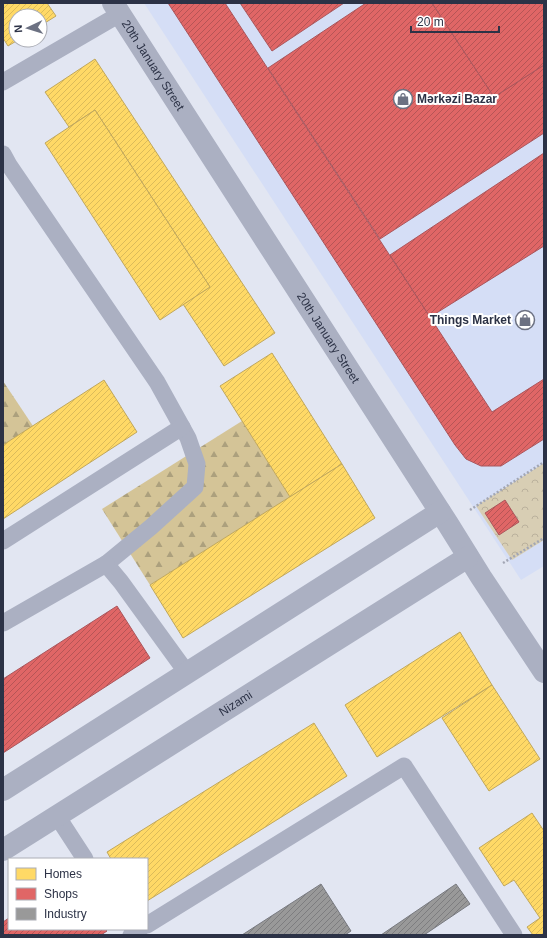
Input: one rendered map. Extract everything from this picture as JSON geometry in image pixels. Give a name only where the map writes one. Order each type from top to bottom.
[{"type":"street","name":"20th January Street","points":[[116,9],[480,576],[544,672]]},
{"type":"street","points":[[3,790],[187,674],[444,518]]},
{"type":"street","name":"Nizami","points":[[3,850],[468,557]]},
{"type":"lane","points":[[3,82],[116,9]]},
{"type":"lane","points":[[3,623],[106,564],[151,527],[195,487],[197,464],[188,438],[157,382],[5,163]]},
{"type":"lane","points":[[3,541],[182,427]]},
{"type":"lane","points":[[106,564],[121,582],[187,674]]},
{"type":"lane","points":[[148,923],[404,766],[514,935]]},
{"type":"lane","points":[[57,816],[84,858]]},
{"type":"path","points":[[444,518],[544,462]]},
{"type":"path","points":[[480,576],[544,538]]},
{"type":"shaded area","points":[[144,3],[544,3],[544,566],[521,580]]},
{"type":"green space","points":[[3,381],[33,426],[3,445]]},
{"type":"green space","points":[[242,421],[290,497],[150,585],[102,509]]},
{"type":"green space","points":[[544,463],[544,540],[512,560],[476,506]]},
{"type":"building: Homes","points":[[3,3],[47,3],[56,16],[48,21],[48,8],[8,8],[8,46],[3,38]]},
{"type":"building: Homes","points":[[95,59],[275,333],[224,366],[183,304],[210,287],[95,110],[69,127],[45,92]]},
{"type":"building: Homes","points":[[95,110],[210,287],[160,320],[45,143]]},
{"type":"building: Homes","points":[[272,353],[342,464],[290,497],[220,386]]},
{"type":"building: Homes","points":[[104,380],[137,432],[3,519],[3,445]]},
{"type":"building: Homes","points":[[342,464],[375,518],[183,638],[150,585]]},
{"type":"building: Homes","points":[[460,632],[492,685],[377,757],[345,705]]},
{"type":"building: Homes","points":[[492,685],[540,759],[489,791],[442,718]]},
{"type":"building: Homes","points":[[314,723],[347,776],[148,900],[148,858],[110,858],[107,852]]},
{"type":"building: Homes","points":[[532,813],[544,831],[544,935],[533,935],[527,927],[540,918],[514,880],[504,886],[479,848]]},
{"type":"building: Shops","points":[[168,3],[225,3],[492,412],[544,379],[544,439],[501,466],[481,466],[466,459],[455,445]]},
{"type":"building: Shops","points":[[240,3],[344,3],[272,51]]},
{"type":"building: Shops","points":[[366,3],[432,3],[494,97],[544,65],[544,133],[380,239],[268,68]]},
{"type":"building: Shops","points":[[432,3],[544,3],[544,65],[494,97]]},
{"type":"building: Shops","points":[[544,153],[544,246],[430,317],[390,255]]},
{"type":"building: Shops","points":[[505,500],[519,522],[499,535],[485,513]]},
{"type":"building: Shops","points":[[117,606],[150,658],[3,753],[3,679]]},
{"type":"building: Shops","points":[[8,919],[8,930],[107,931],[101,935],[3,935],[3,922]]},
{"type":"building: Industry","points":[[321,884],[351,931],[345,935],[242,935]]},
{"type":"building: Industry","points":[[456,884],[470,904],[424,935],[381,935]]},
{"type":"place","name":"Mərkəzi Bazar","points":[[403,99]]},
{"type":"place","name":"Things Market","points":[[525,320]]}]
